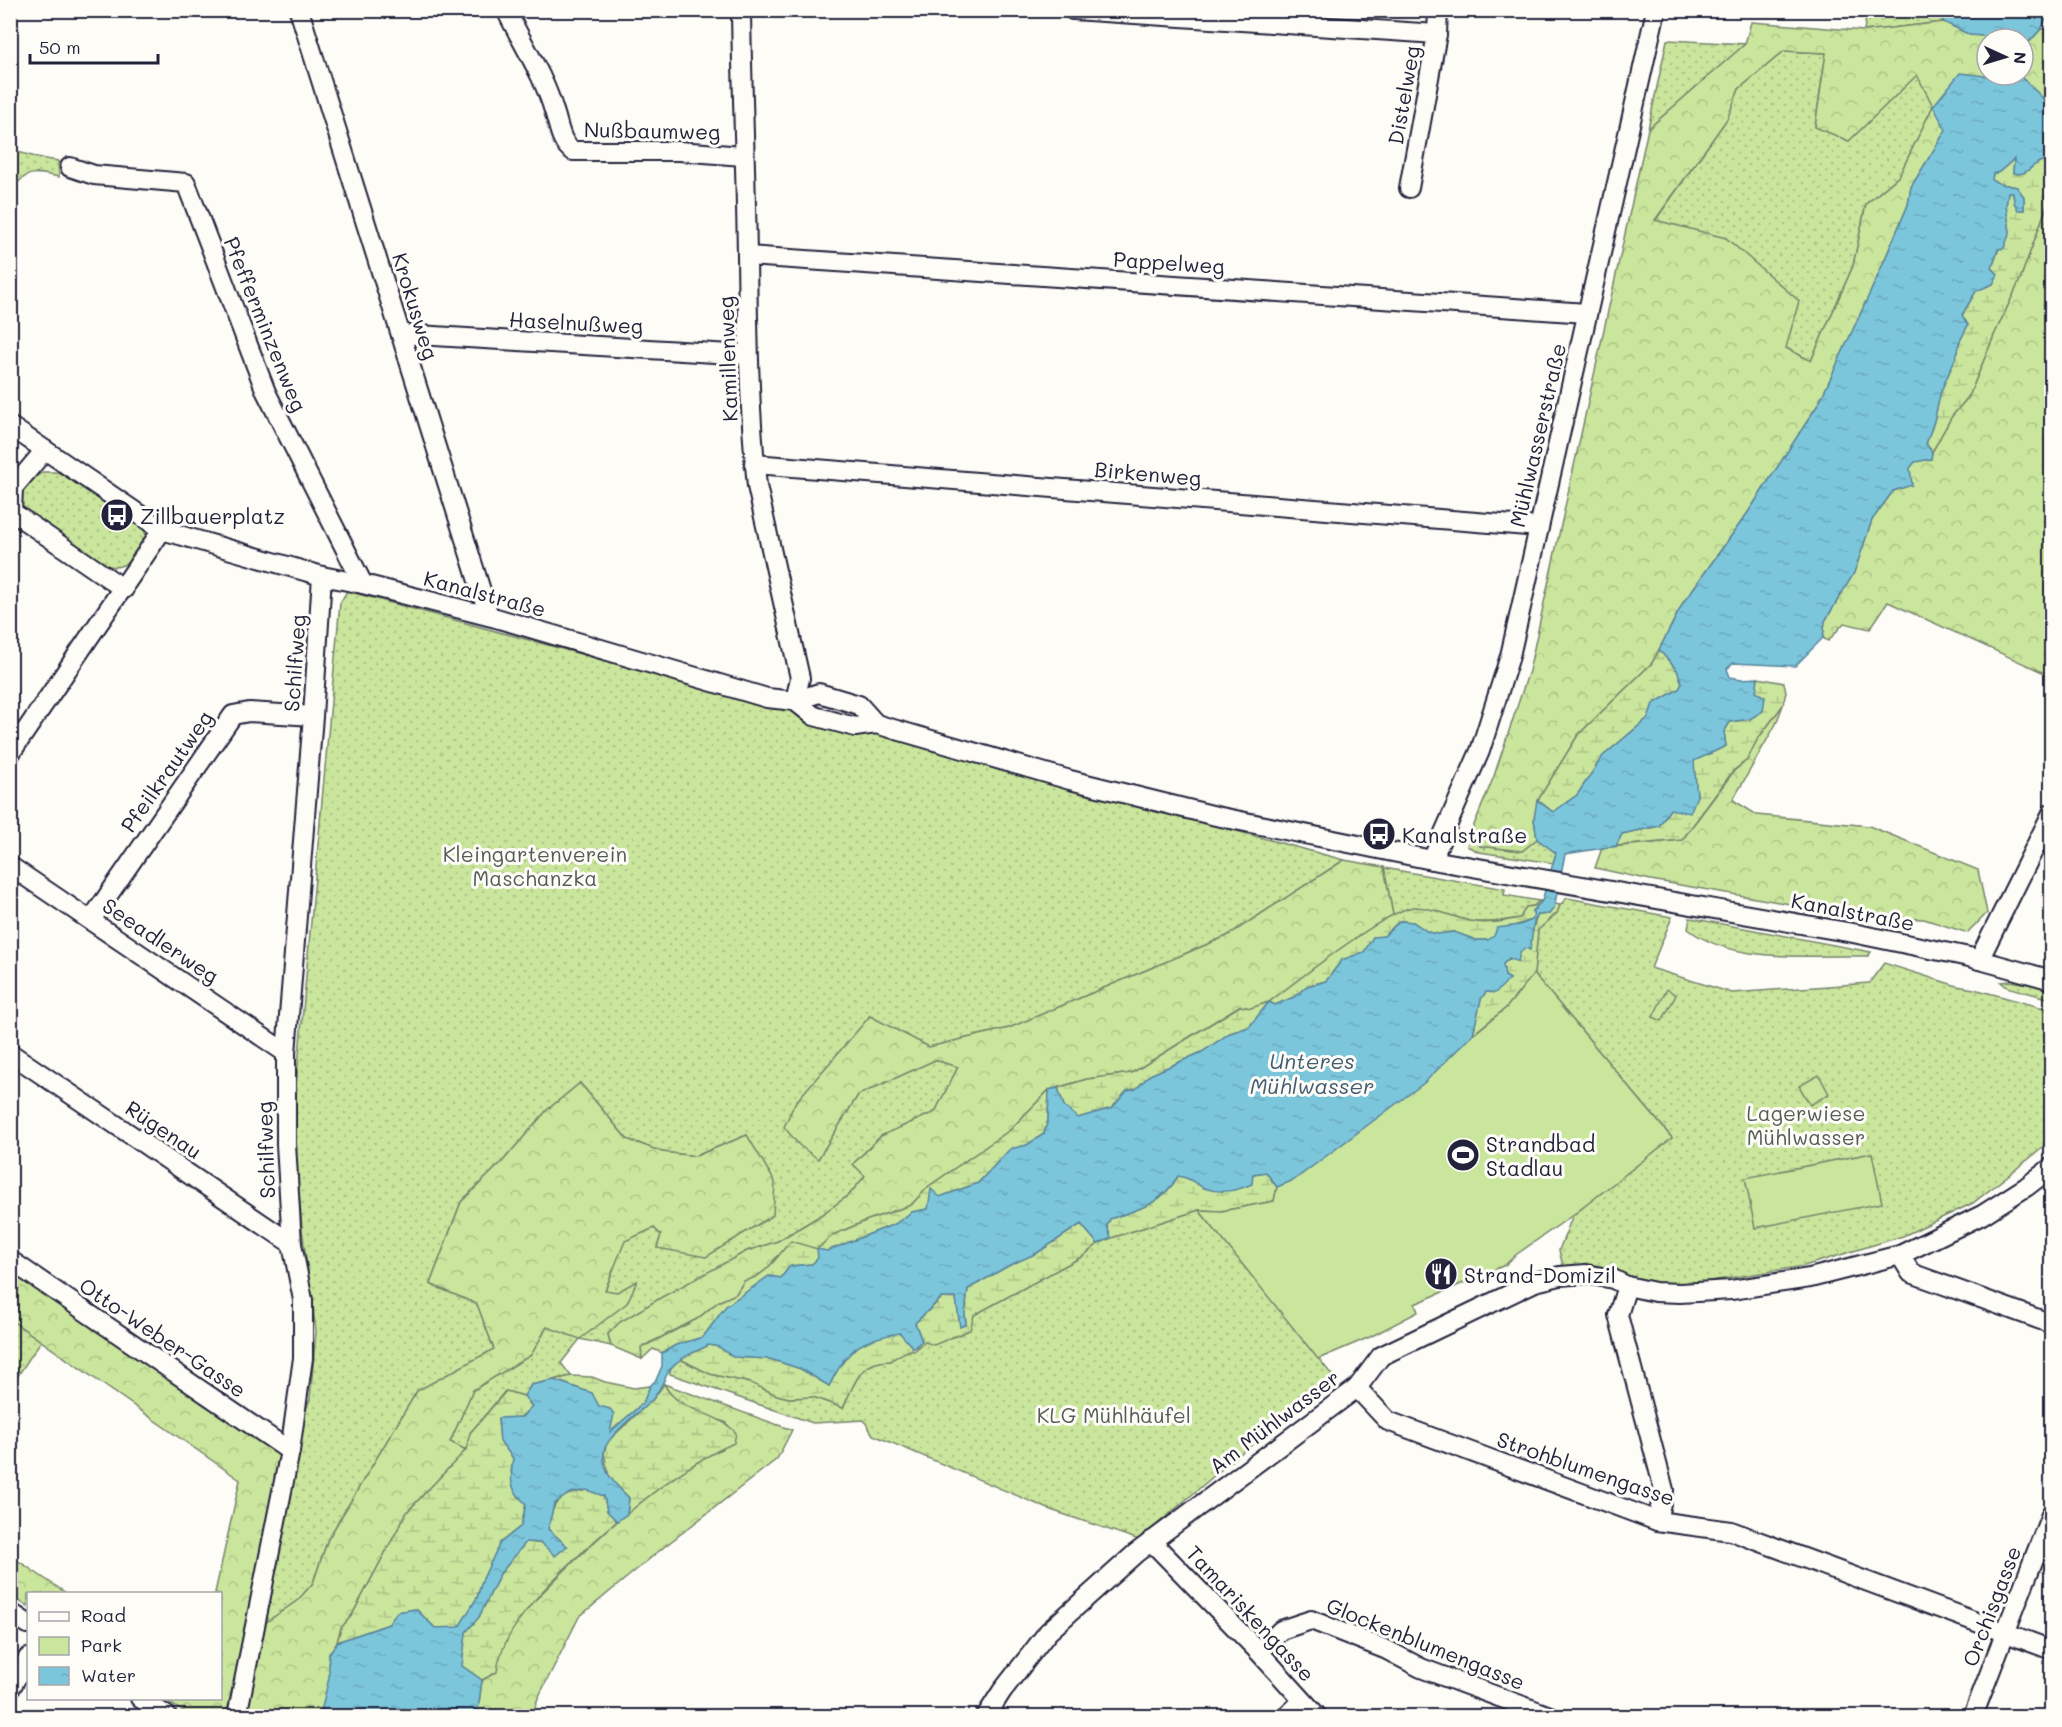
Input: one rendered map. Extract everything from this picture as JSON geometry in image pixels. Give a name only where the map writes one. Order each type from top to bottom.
[{"type":"street","name":"Krokusweg","points":[[299,10],[489,616]]},
{"type":"street","name":"Nußbaumweg","points":[[506,10],[554,108],[562,140],[567,148],[573,151],[679,151],[744,156]]},
{"type":"street","name":"Kamillenweg","points":[[741,10],[747,355],[754,464],[800,678],[795,701]]},
{"type":"street","points":[[1074,10],[1437,34]]},
{"type":"street","name":"Distelweg","points":[[1409,188],[1437,34],[1438,10]]},
{"type":"street","name":"Mühlwasserstraße","points":[[1432,860],[1480,751],[1510,656],[1656,10]]},
{"type":"street","name":"Pfefferminzenweg","points":[[70,167],[94,175],[186,183],[266,392],[363,584]]},
{"type":"street","name":"Pappelweg","points":[[747,256],[1587,312]]},
{"type":"street","name":"Haselnußweg","points":[[401,334],[747,355]]},
{"type":"street","points":[[10,426],[162,530],[10,754]]},
{"type":"street","points":[[45,450],[12,488],[12,512],[123,589]]},
{"type":"street","name":"Birkenweg","points":[[754,464],[1539,527]]},
{"type":"street","name":"Kanalstraße","points":[[162,530],[322,576],[489,616],[767,698],[795,701],[814,716],[855,727],[876,724],[1070,780],[1193,811],[1432,860],[1853,933],[1978,960],[2052,980]]},
{"type":"street","name":"Schilfweg","points":[[237,1716],[290,1452],[303,1358],[303,1300],[292,1244],[286,1144],[286,1053],[322,576]]},
{"type":"street","name":"Pfeilkrautweg","points":[[91,920],[233,715],[249,712],[313,716]]},
{"type":"street","points":[[1978,960],[2052,813]]},
{"type":"street","name":"Seeadlerweg","points":[[10,866],[286,1053]]},
{"type":"street","name":"Rügenau","points":[[10,1053],[292,1244]]},
{"type":"street","name":"Am Mühlwasser","points":[[987,1716],[1002,1691],[1048,1632],[1151,1541],[1357,1388],[1380,1356],[1535,1282],[1560,1276],[1586,1274],[1613,1279],[1627,1286],[1655,1292],[1731,1290],[1810,1278],[1900,1255],[1982,1215],[2052,1167]]},
{"type":"street","points":[[1900,1255],[1911,1273],[2052,1324]]},
{"type":"street","name":"Otto-Weber-Gasse","points":[[10,1260],[290,1452]]},
{"type":"street","points":[[1627,1286],[1618,1315],[1664,1490],[1657,1521]]},
{"type":"street","name":"Strohblumengasse","points":[[1357,1388],[1388,1421],[1657,1521],[1731,1531],[2052,1650]]},
{"type":"street","name":"Orchisgasse","points":[[1973,1716],[2052,1512]]},
{"type":"street","name":"Tamariskengasse","points":[[1151,1541],[1259,1652],[1317,1716]]},
{"type":"street","points":[[10,1612],[27,1623]]},
{"type":"street","name":"Glockenblumengasse","points":[[1259,1652],[1281,1630],[1311,1620],[1387,1650],[1421,1668],[1550,1716]]},
{"type":"street","points":[[10,1689],[27,1660]]},
{"type":"street","points":[[143,1700],[167,1716]]},
{"type":"street","points":[[1287,1716],[1302,1701]]},
{"type":"green space","points":[[1867,11],[1935,11],[1944,22],[1864,31]]},
{"type":"green space","points":[[1751,22],[1864,31],[1944,22],[1975,35],[1975,87],[1993,87],[1946,130],[1911,187],[1908,205],[1819,403],[1749,511],[1683,603],[1652,663],[1578,735],[1538,800],[1534,819],[1537,839],[1522,851],[1480,846],[1472,830],[1494,776],[1529,671],[1648,129],[1745,44]],"holes":[[[1784,51],[1826,53],[1815,127],[1849,141],[1917,75],[1933,106],[1899,176],[1866,204],[1853,266],[1811,361],[1786,348],[1799,301],[1726,238],[1655,220],[1727,119],[1739,89]]]},
{"type":"green space","points":[[2051,28],[2051,109],[2049,104],[2031,87],[2035,87],[2035,36],[2041,29]]},
{"type":"green space","points":[[1667,40],[1746,44],[1648,129]]},
{"type":"green space","points":[[1784,51],[1826,53],[1815,126],[1918,75],[1933,106],[1899,176],[1866,204],[1853,266],[1811,361],[1786,348],[1655,221],[1727,119],[1739,89]]},
{"type":"green space","points":[[11,150],[58,161],[59,177],[37,173],[27,175],[11,190]]},
{"type":"green space","points":[[2051,158],[2051,195],[2019,282],[1969,396],[1952,416],[1932,452],[1926,444],[1941,391],[1968,325],[1962,316],[1976,291],[1993,284],[1998,274],[1992,268],[1999,248],[2004,247],[2010,232],[2006,206],[2008,192],[2013,192],[2014,202],[2018,209],[2024,210],[2024,197],[2017,187],[1991,180],[1993,174],[1999,172],[2014,159],[2013,173],[2020,174]]},
{"type":"green space","points":[[2051,195],[2051,676],[1888,602],[1870,629],[1844,623],[1828,641],[1823,638],[1825,621],[1854,573],[1872,520],[1915,461],[1931,459],[1932,452],[1952,416],[1969,396],[2019,282]]},
{"type":"green space","points":[[43,472],[57,472],[67,477],[142,527],[146,539],[142,551],[126,564],[112,567],[103,565],[23,512],[20,498],[23,488]]},
{"type":"green space","name":"Kleingartenverein Maschanzka","points":[[347,591],[1344,860],[1227,936],[1009,1028],[929,1047],[869,1016],[818,1159],[858,1095],[935,1060],[958,1067],[935,1112],[881,1136],[853,1164],[866,1175],[849,1195],[818,1217],[778,1241],[747,1251],[620,1322],[608,1334],[611,1346],[580,1339],[561,1363],[571,1376],[531,1385],[524,1396],[505,1391],[470,1433],[466,1450],[450,1442],[473,1390],[531,1355],[547,1327],[617,1292],[605,1291],[624,1241],[654,1228],[661,1235],[657,1248],[754,1227],[773,1215],[747,1135],[695,1156],[662,1152],[627,1139],[580,1083],[547,1110],[503,1161],[461,1202],[430,1284],[477,1304],[494,1349],[417,1391],[328,1539],[313,1583],[298,1600],[254,1631],[290,1452],[310,1399],[316,1331],[302,1229],[296,1153],[296,1087],[340,603]]},
{"type":"green space","points":[[1659,650],[1677,670],[1682,683],[1679,689],[1653,704],[1648,718],[1603,756],[1577,795],[1553,812],[1538,800],[1578,735],[1652,663]]},
{"type":"green space","points":[[1758,678],[1784,683],[1786,692],[1783,705],[1757,740],[1747,760],[1733,771],[1682,840],[1616,846],[1622,834],[1659,826],[1670,809],[1697,796],[1693,761],[1726,746],[1724,732],[1730,722],[1750,719]]},
{"type":"green space","points":[[1783,705],[1776,724],[1733,800],[1757,815],[1869,826],[1978,870],[1987,913],[1968,933],[1924,919],[1866,917],[1651,880],[1595,868],[1602,848],[1682,840],[1734,771],[1747,760],[1757,740]]},
{"type":"green space","points":[[1472,830],[1480,846],[1522,851],[1537,839],[1556,853],[1553,863],[1479,852],[1467,846]]},
{"type":"green space","points":[[1344,860],[1384,867],[1393,915],[1374,926],[1269,1002],[1251,1008],[1239,1006],[1132,1073],[1087,1079],[1049,1090],[1010,1130],[929,1186],[911,1205],[833,1235],[817,1249],[777,1256],[764,1272],[744,1281],[736,1294],[718,1302],[697,1319],[642,1347],[642,1359],[611,1346],[608,1334],[620,1322],[747,1251],[778,1241],[849,1195],[865,1176],[853,1164],[881,1136],[935,1112],[958,1067],[935,1060],[858,1095],[818,1159],[799,1145],[784,1127],[795,1103],[870,1016],[929,1047],[1009,1028],[1227,936]]},
{"type":"green space","points":[[1384,868],[1505,889],[1504,895],[1539,901],[1534,906],[1526,907],[1520,918],[1494,922],[1472,922],[1413,907],[1393,915]]},
{"type":"green space","name":"Lagerwiese Mühlwasser","points":[[1567,898],[1672,917],[1651,968],[1732,993],[1869,983],[1884,963],[1957,986],[2051,1010],[2051,1137],[2040,1150],[1973,1203],[1903,1236],[1804,1266],[1698,1283],[1655,1283],[1596,1267],[1563,1266],[1559,1250],[1573,1215],[1672,1138],[1534,974],[1538,930],[1557,913],[1560,905]]},
{"type":"green space","points":[[1542,901],[1532,911],[1534,915],[1532,920],[1511,927],[1489,940],[1476,940],[1454,932],[1438,934],[1428,932],[1413,922],[1399,921],[1384,936],[1373,938],[1365,952],[1342,960],[1326,981],[1307,986],[1294,997],[1275,1005],[1269,1002],[1342,947],[1404,910],[1423,908],[1470,921],[1489,923],[1520,918],[1526,907],[1534,906]]},
{"type":"green space","points":[[1555,904],[1560,905],[1557,913],[1538,930],[1534,974],[1506,1008],[1473,1034],[1481,999],[1486,991],[1510,979],[1505,976],[1503,964],[1524,949],[1529,943],[1538,915],[1549,914]]},
{"type":"green space","points":[[1690,918],[1871,952],[1868,956],[1794,956],[1748,953],[1706,940],[1688,929]]},
{"type":"green space","name":"Strandbad Stadlau","points":[[1534,974],[1672,1138],[1505,1265],[1415,1304],[1418,1312],[1370,1337],[1318,1359],[1199,1210],[1222,1211],[1274,1201],[1277,1187],[1266,1172],[1446,997],[1474,1034],[1506,1008]]},
{"type":"green space","points":[[2010,981],[2051,988],[2051,999],[2007,987],[2001,982]]},
{"type":"green space","points":[[1667,989],[1676,995],[1662,1021],[1653,1017]]},
{"type":"green space","points":[[1269,1002],[1249,1027],[1230,1033],[1202,1052],[1150,1075],[1136,1089],[1127,1091],[1112,1108],[1078,1118],[1064,1106],[1058,1088],[1087,1079],[1132,1073],[1240,1006],[1251,1008]]},
{"type":"green space","points":[[1819,1075],[1829,1094],[1810,1105],[1799,1086]]},
{"type":"green space","points":[[580,1083],[627,1139],[662,1152],[696,1156],[747,1135],[775,1182],[773,1215],[706,1257],[657,1248],[661,1235],[654,1228],[625,1241],[605,1290],[617,1292],[637,1281],[627,1303],[580,1339],[547,1327],[531,1355],[473,1390],[450,1442],[466,1450],[407,1512],[352,1615],[341,1628],[337,1642],[329,1654],[330,1678],[320,1716],[190,1716],[165,1700],[222,1700],[222,1592],[215,1592],[240,1480],[11,1320],[10,1272],[269,1448],[290,1451],[255,1630],[298,1600],[313,1583],[328,1539],[417,1391],[494,1349],[477,1304],[430,1284],[461,1202],[503,1161],[547,1110]]},
{"type":"green space","points":[[1049,1090],[1048,1120],[1044,1134],[1027,1145],[1010,1150],[978,1183],[940,1197],[928,1209],[912,1212],[895,1224],[827,1251],[812,1264],[790,1266],[781,1278],[769,1276],[726,1306],[703,1337],[676,1345],[662,1353],[653,1349],[642,1359],[641,1348],[697,1319],[718,1302],[736,1294],[744,1281],[752,1279],[765,1270],[791,1241],[817,1249],[833,1235],[911,1205],[929,1186],[1010,1130]]},
{"type":"green space","points":[[1872,1153],[1882,1203],[1755,1228],[1745,1178]]},
{"type":"green space","points":[[1266,1172],[1277,1187],[1274,1201],[1222,1211],[1199,1210],[1111,1238],[1107,1226],[1110,1219],[1140,1209],[1157,1200],[1178,1176],[1189,1177],[1204,1188]]},
{"type":"green space","name":"KLG Mühlhäufel","points":[[1199,1210],[1336,1380],[1236,1457],[1139,1540],[1051,1510],[873,1435],[864,1420],[813,1423],[670,1374],[670,1368],[680,1359],[710,1374],[751,1383],[777,1395],[789,1398],[813,1397],[843,1408],[859,1375],[872,1364],[891,1361],[903,1351],[914,1351],[925,1342],[954,1337],[969,1330],[974,1315],[1083,1256],[1098,1244]]},
{"type":"green space","points":[[1081,1224],[1098,1244],[1083,1256],[974,1315],[970,1330],[934,1345],[925,1342],[891,1361],[872,1364],[855,1382],[843,1408],[813,1397],[789,1398],[777,1395],[751,1383],[710,1374],[680,1359],[709,1345],[719,1347],[733,1357],[770,1359],[801,1369],[829,1386],[849,1354],[865,1342],[900,1332],[913,1348],[922,1341],[915,1323],[942,1298],[956,1298],[960,1326],[966,1324],[968,1289],[1008,1266],[1037,1253]]},
{"type":"green space","points":[[11,1320],[41,1341],[11,1386]]},
{"type":"green space","points":[[571,1376],[592,1377],[634,1388],[650,1386],[643,1403],[609,1433],[592,1393],[554,1380]]},
{"type":"green space","points":[[664,1384],[792,1430],[777,1459],[579,1617],[538,1698],[532,1716],[470,1716],[478,1710],[482,1680],[496,1672],[498,1656],[504,1642],[519,1619],[536,1600],[602,1535],[643,1500],[687,1468],[734,1442],[727,1423],[683,1404],[675,1399]]},
{"type":"green space","points":[[664,1384],[678,1401],[728,1425],[736,1433],[734,1443],[678,1474],[627,1514],[629,1498],[609,1478],[604,1453],[607,1442],[654,1398]]},
{"type":"green space","points":[[506,1391],[524,1396],[532,1406],[521,1417],[498,1419],[500,1441],[513,1458],[511,1472],[526,1504],[521,1526],[500,1543],[482,1581],[477,1598],[459,1628],[435,1628],[416,1609],[397,1612],[389,1624],[337,1642],[341,1628],[352,1615],[407,1512],[466,1450],[470,1433]]},
{"type":"green space","points":[[587,1490],[604,1496],[607,1511],[617,1521],[563,1570],[527,1610],[512,1631],[502,1651],[497,1672],[482,1680],[462,1666],[466,1632],[479,1617],[500,1574],[526,1542],[567,1546],[548,1529],[552,1512],[563,1497]]},
{"type":"green space","points":[[10,1556],[65,1592],[27,1592],[27,1606],[11,1595]]},
{"type":"water","points":[[1935,11],[2050,11],[2035,35],[2035,27],[1975,27],[1975,35],[1970,35],[1944,22]]},
{"type":"water","name":"Unteres Mühlwasser","points":[[1960,73],[1975,75],[1975,87],[2031,87],[2052,109],[2051,158],[2020,174],[2013,173],[2014,159],[1999,172],[1993,174],[1992,180],[2017,187],[2024,197],[2024,210],[2018,210],[2013,192],[2008,192],[2006,206],[2010,232],[2004,248],[1998,249],[1992,268],[1998,274],[1993,284],[1976,291],[1962,315],[1968,325],[1941,391],[1926,444],[1932,452],[1931,459],[1915,462],[1910,468],[1912,485],[1893,491],[1872,520],[1854,573],[1825,621],[1823,638],[1795,666],[1733,663],[1727,669],[1730,677],[1758,678],[1756,692],[1765,697],[1763,711],[1750,719],[1730,722],[1724,732],[1726,746],[1694,761],[1697,796],[1690,813],[1670,809],[1659,826],[1622,834],[1616,846],[1565,854],[1554,908],[1549,914],[1538,915],[1534,921],[1530,950],[1525,948],[1520,952],[1518,962],[1509,958],[1503,964],[1505,976],[1510,979],[1495,993],[1486,992],[1481,999],[1473,1034],[1424,1083],[1294,1180],[1277,1187],[1266,1172],[1253,1174],[1252,1184],[1222,1191],[1204,1188],[1189,1179],[1178,1176],[1157,1200],[1140,1209],[1110,1219],[1107,1226],[1111,1238],[1098,1244],[1081,1224],[1037,1253],[1008,1266],[968,1289],[966,1324],[960,1327],[956,1298],[941,1298],[915,1323],[922,1341],[913,1348],[900,1333],[886,1335],[865,1343],[856,1348],[842,1363],[829,1386],[801,1369],[770,1359],[733,1357],[719,1347],[709,1345],[685,1357],[670,1370],[655,1397],[617,1431],[606,1445],[604,1459],[607,1472],[629,1498],[627,1514],[617,1521],[607,1511],[604,1496],[587,1490],[570,1493],[554,1504],[548,1529],[567,1546],[555,1556],[541,1543],[526,1542],[500,1574],[479,1617],[466,1632],[462,1666],[482,1680],[478,1710],[470,1716],[320,1716],[329,1678],[329,1654],[337,1642],[389,1624],[397,1612],[416,1609],[435,1628],[459,1627],[477,1598],[482,1581],[500,1543],[521,1526],[526,1504],[516,1493],[512,1484],[513,1458],[500,1441],[498,1418],[522,1417],[532,1406],[524,1396],[531,1385],[554,1380],[592,1393],[599,1406],[610,1409],[614,1414],[610,1432],[643,1403],[662,1366],[662,1353],[676,1345],[703,1337],[726,1306],[769,1276],[781,1278],[790,1266],[812,1264],[818,1258],[817,1249],[827,1251],[895,1224],[912,1212],[928,1209],[931,1189],[940,1197],[978,1183],[1010,1149],[1027,1145],[1044,1134],[1048,1120],[1049,1090],[1058,1088],[1064,1106],[1078,1118],[1112,1108],[1127,1091],[1136,1089],[1150,1075],[1202,1052],[1230,1033],[1249,1027],[1269,1002],[1275,1005],[1294,997],[1307,986],[1326,981],[1342,960],[1364,952],[1373,937],[1384,936],[1400,921],[1413,922],[1428,932],[1438,934],[1454,932],[1476,940],[1488,940],[1494,936],[1497,928],[1520,925],[1532,920],[1534,915],[1532,911],[1542,901],[1556,853],[1537,839],[1534,819],[1537,800],[1553,812],[1577,795],[1603,756],[1648,718],[1653,704],[1679,689],[1682,683],[1677,670],[1659,650],[1683,603],[1749,511],[1819,403],[1908,205],[1911,187],[1946,130],[1933,106]]},
{"type":"place","name":"Zillbauerplatz","points":[[117,515]]},
{"type":"place","name":"Kanalstraße","points":[[1379,834]]},
{"type":"place","name":"Strandbad Stadlau","points":[[1463,1155]]},
{"type":"place","name":"Strand-Domizil","points":[[1441,1274]]}]
